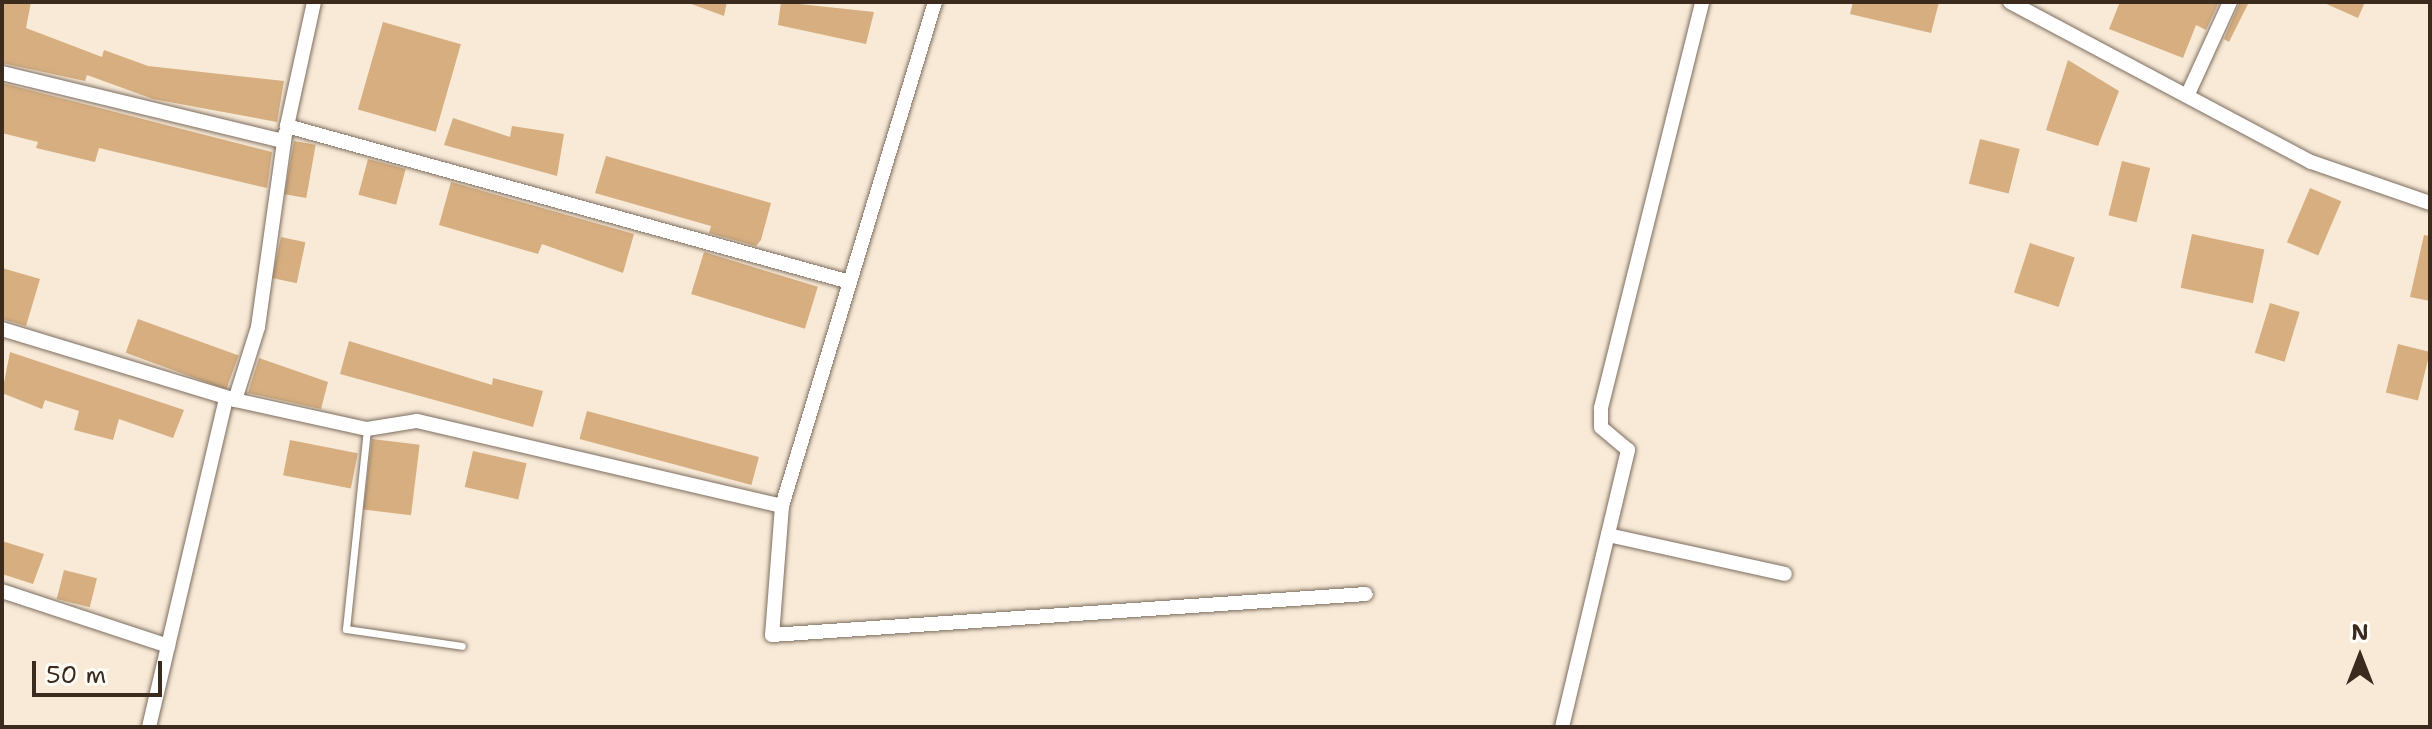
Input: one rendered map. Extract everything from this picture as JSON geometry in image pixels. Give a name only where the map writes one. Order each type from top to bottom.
[{"type":"street","points":[[149,727],[231,399],[258,327],[285,134],[314,2]]},
{"type":"street","points":[[935,2],[782,506],[772,635],[1366,594]]},
{"type":"street","points":[[1562,727],[1628,450],[1601,427],[1601,408],[1702,2]]},
{"type":"street","points":[[2010,2],[2311,162],[2430,203]]},
{"type":"street","points":[[2187,96],[2230,2]]},
{"type":"street","points":[[2,73],[285,134],[850,282]]},
{"type":"street","points":[[2,329],[231,399],[367,429],[417,421],[782,506]]},
{"type":"street","points":[[1608,535],[1785,574]]},
{"type":"street","points":[[2,591],[168,646]]},
{"type":"lane","points":[[367,429],[346,629],[462,646]]},
{"type":"building","points":[[2,2],[31,2],[26,28],[102,57],[104,50],[148,66],[284,81],[277,122],[153,99],[87,75],[85,81],[2,63]]},
{"type":"building","points":[[686,2],[727,2],[724,16]]},
{"type":"building","points":[[781,2],[874,12],[866,44],[778,25]]},
{"type":"building","points":[[1853,2],[1939,2],[1931,33],[1850,14]]},
{"type":"building","points":[[2120,2],[2219,2],[2206,30],[2196,25],[2183,58],[2109,29]]},
{"type":"building","points":[[2240,2],[2249,2],[2229,42],[2224,39]]},
{"type":"building","points":[[2322,2],[2365,2],[2358,18]]},
{"type":"building","points":[[383,22],[461,44],[436,132],[358,109]]},
{"type":"building","points":[[2068,60],[2119,91],[2098,146],[2046,130]]},
{"type":"building","points":[[2,83],[272,152],[267,188],[99,148],[95,162],[36,148],[38,142],[2,133]]},
{"type":"building","points":[[453,118],[510,137],[512,126],[564,134],[557,176],[444,145]]},
{"type":"building","points":[[1980,139],[2020,149],[2009,194],[1969,184]]},
{"type":"building","points":[[294,141],[316,145],[306,198],[285,194]]},
{"type":"building","points":[[606,156],[771,203],[761,240],[756,246],[709,233],[711,226],[595,193]]},
{"type":"building","points":[[368,159],[406,169],[396,205],[358,195]]},
{"type":"building","points":[[2122,161],[2150,168],[2137,222],[2108,215]]},
{"type":"building","points":[[451,182],[634,234],[623,273],[542,244],[538,254],[439,225]]},
{"type":"building","points":[[2310,188],[2341,201],[2318,256],[2287,242]]},
{"type":"building","points":[[2192,234],[2264,249],[2253,303],[2181,288]]},
{"type":"building","points":[[2424,235],[2430,236],[2430,301],[2410,297]]},
{"type":"building","points":[[281,237],[305,242],[297,283],[272,278]]},
{"type":"building","points":[[2030,243],[2075,258],[2059,307],[2014,292]]},
{"type":"building","points":[[704,252],[818,287],[805,329],[691,294]]},
{"type":"building","points":[[2,268],[40,279],[26,326],[2,319]]},
{"type":"building","points":[[2270,303],[2300,312],[2284,362],[2255,353]]},
{"type":"building","points":[[138,319],[239,356],[226,389],[126,353]]},
{"type":"building","points":[[349,341],[492,385],[493,378],[543,391],[533,427],[340,374]]},
{"type":"building","points":[[2398,344],[2430,352],[2418,400],[2386,393]]},
{"type":"building","points":[[10,352],[184,410],[173,438],[119,419],[113,440],[74,430],[79,411],[45,400],[42,409],[2,393]]},
{"type":"building","points":[[259,358],[328,382],[321,409],[248,393]]},
{"type":"building","points":[[587,411],[759,457],[751,485],[579,439]]},
{"type":"building","points":[[372,439],[420,445],[411,515],[363,509]]},
{"type":"building","points":[[290,440],[358,453],[351,489],[283,475]]},
{"type":"building","points":[[473,451],[527,463],[518,499],[465,487]]},
{"type":"building","points":[[2,541],[44,554],[33,584],[2,574]]},
{"type":"building","points":[[64,570],[97,578],[90,607],[57,599]]}]
